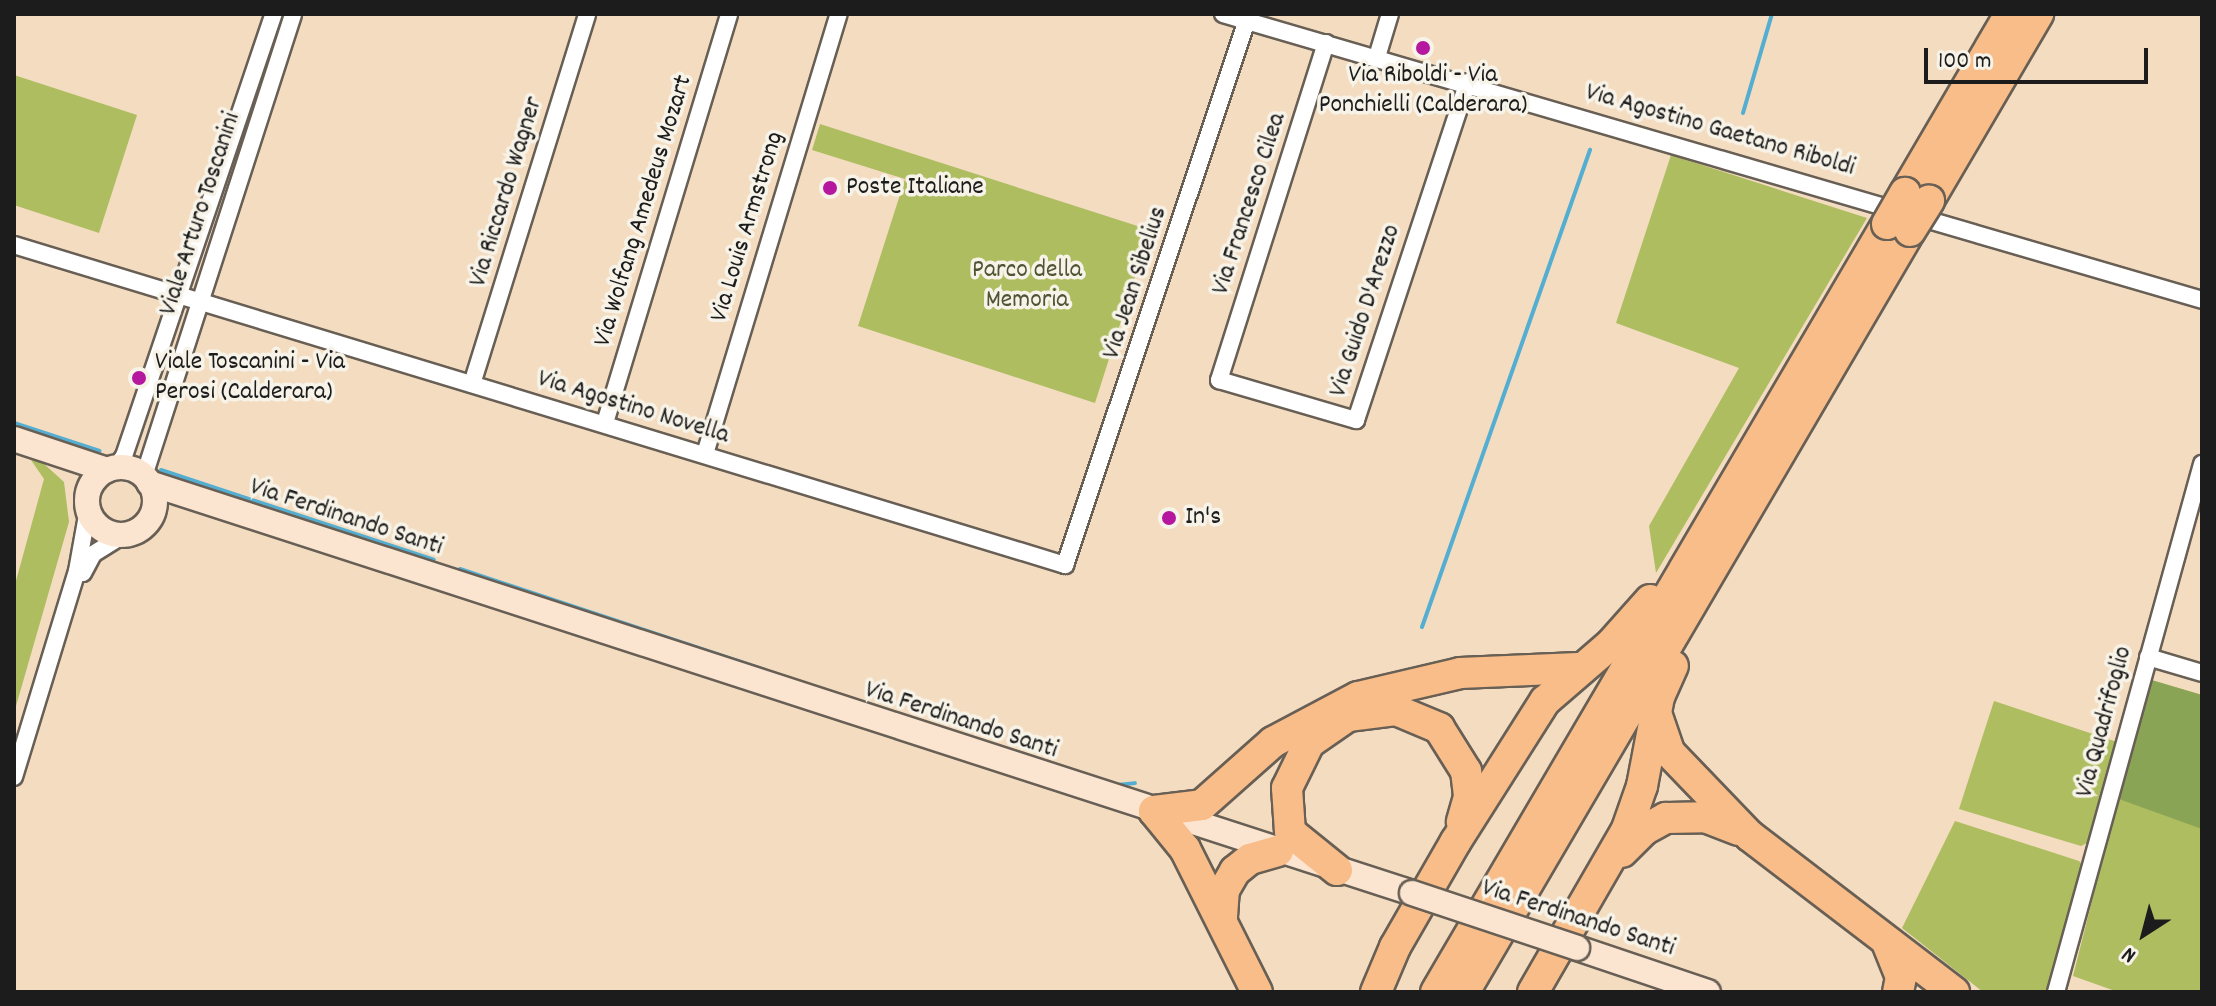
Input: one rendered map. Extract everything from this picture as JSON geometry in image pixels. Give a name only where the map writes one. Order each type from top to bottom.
[{"type":"highway","points":[[1436,992],[1742,471],[2033,17]]},
{"type":"highway","points":[[1464,992],[1708,577],[1898,228]]},
{"type":"highway","points":[[1376,992],[1395,947],[1456,841],[1545,701],[1639,615],[1742,471]]},
{"type":"highway","points":[[1542,992],[1565,954],[1605,872],[1642,786],[1656,710],[1669,673],[1708,603],[1708,577]]},
{"type":"highway","points":[[1154,811],[1202,805],[1273,742],[1385,688],[1460,673],[1578,668]]},
{"type":"highway","points":[[1337,870],[1290,832],[1287,788],[1309,743],[1348,716],[1372,710],[1418,716],[1455,747],[1469,797],[1456,841]]},
{"type":"highway","points":[[1656,710],[1657,729],[1670,753],[1750,836],[1888,945],[1954,992]]},
{"type":"highway","points":[[1154,811],[1180,840],[1258,986]]},
{"type":"highway","points":[[1605,872],[1635,837],[1666,818],[1705,817],[1750,836]]},
{"type":"highway","points":[[1222,917],[1224,890],[1235,871],[1250,859],[1278,851]]},
{"type":"highway","points":[[1888,945],[1901,977],[1898,992]]},
{"type":"highway","points":[[1357,992],[1395,947]]},
{"type":"highway","points":[[1533,992],[1565,954]]},
{"type":"main road","points":[[25,443],[146,479],[155,500],[152,515],[140,529],[123,535],[98,527],[66,465],[25,443]]},
{"type":"main road","points":[[88,503],[95,479],[111,469]]},
{"type":"main road","name":"Via Ferdinando Santi","points":[[146,479],[198,499],[1412,893],[1565,954],[1708,992]]},
{"type":"main road","points":[[152,515],[198,499]]},
{"type":"street","name":"Viale Arturo Toscanini","points":[[111,469],[124,456],[274,14]]},
{"type":"street","name":"Viale Arturo Toscanini","points":[[146,479],[198,299],[293,14]]},
{"type":"street","name":"Via Riccardo Wagner","points":[[472,384],[587,14]]},
{"type":"street","name":"Via Wolfang Amedeus Mozart","points":[[605,423],[729,14]]},
{"type":"street","name":"Via Louis Armstrong","points":[[705,454],[839,14]]},
{"type":"street","name":"Via Agostino Gaetano Riboldi","points":[[1223,14],[1248,17],[1326,43],[2201,296]]},
{"type":"street","points":[[1377,57],[1390,14]]},
{"type":"street","name":"Via Jean Sibelius","points":[[1071,559],[1248,17]]},
{"type":"street","name":"Via Francesco Cilea","points":[[1219,380],[1326,43]]},
{"type":"street","name":"Via Guido D'Arezzo","points":[[1219,380],[1356,420],[1468,82]]},
{"type":"street","name":"Via Agostino Novella","points":[[14,245],[605,423],[1057,566],[1071,559]]},
{"type":"street","name":"Via Quadrifoglio","points":[[2056,992],[2202,464]]},
{"type":"street","points":[[14,777],[77,571],[88,503]]},
{"type":"street","points":[[63,609],[93,554],[123,535]]},
{"type":"street","points":[[2148,657],[2202,673]]},
{"type":"green space","points":[[14,75],[137,115],[99,233],[14,205]]},
{"type":"green space","name":"Parco della Memoria","points":[[820,124],[1150,230],[1095,403],[858,326],[905,179],[812,150]]},
{"type":"green space","points":[[1671,155],[1867,218],[1656,573],[1649,526],[1739,368],[1616,323]]},
{"type":"green space","points":[[31,460],[42,462],[64,482],[69,522],[14,713],[14,588],[44,479]]},
{"type":"green space","points":[[2148,679],[2202,695],[2202,992],[2118,992],[2073,976]]},
{"type":"green space","points":[[2148,679],[2202,695],[2202,829],[2116,798]]},
{"type":"green space","points":[[1994,701],[2117,742],[2089,842],[2081,846],[1959,809]]},
{"type":"green space","points":[[1955,821],[2079,861],[2084,867],[2047,992],[1983,992],[1902,928]]},
{"type":"waterway","points":[[1743,113],[1772,14]]},
{"type":"waterway","points":[[1422,627],[1590,150]]},
{"type":"waterway","points":[[14,423],[100,451]]},
{"type":"waterway","points":[[161,470],[434,560]]},
{"type":"waterway","points":[[460,569],[765,670]]},
{"type":"waterway","points":[[1117,785],[1135,783]]},
{"type":"place","name":"Via Riboldi - Via Ponchielli (Calderara)","points":[[1423,48]]},
{"type":"place","name":"Poste Italiane","points":[[830,188]]},
{"type":"place","name":"Viale Toscanini - Via Perosi (Calderara)","points":[[139,378]]},
{"type":"place","name":"In's","points":[[1169,518]]}]
